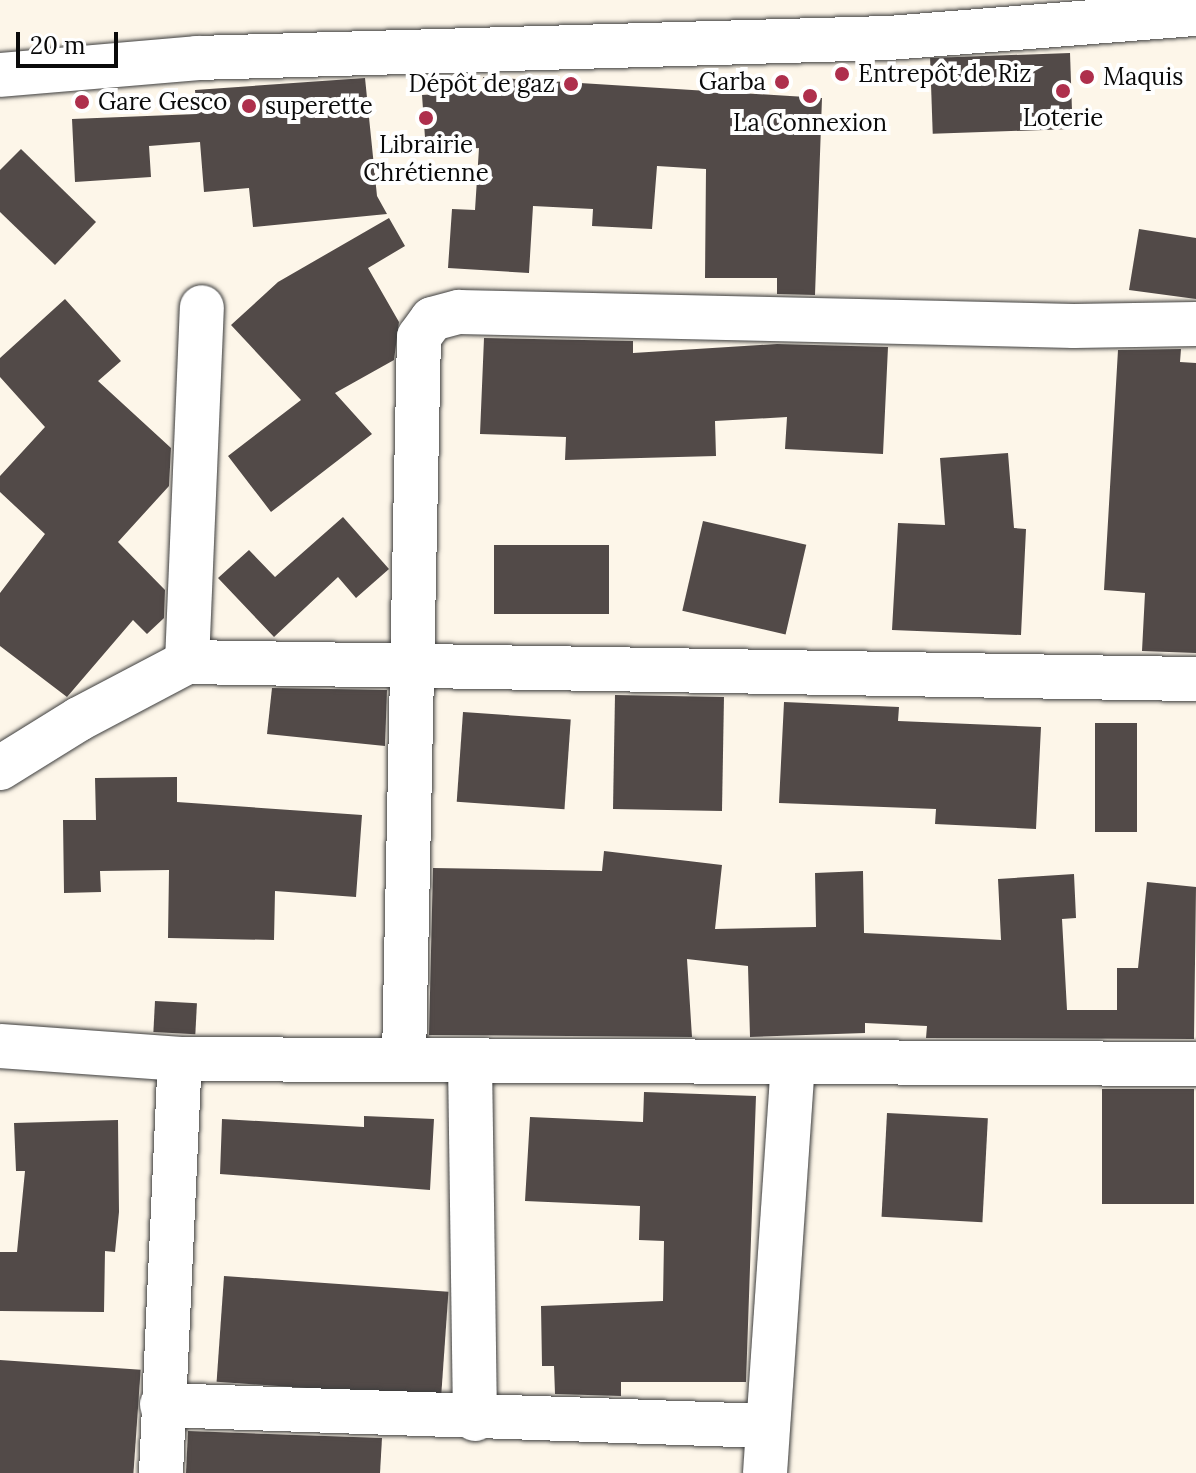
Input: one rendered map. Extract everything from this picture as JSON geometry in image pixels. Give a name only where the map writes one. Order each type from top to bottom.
[{"type":"street","points":[[0,75],[197,58],[889,38],[1196,14]]},
{"type":"street","points":[[187,662],[202,307]]},
{"type":"street","points":[[404,1058],[409,664],[419,337],[432,319],[459,312],[1074,326],[1196,324]]},
{"type":"street","points":[[0,768],[79,719],[187,662],[1196,679]]},
{"type":"street","points":[[0,1046],[180,1059],[404,1058],[793,1065],[1196,1064]]},
{"type":"street","points":[[161,1473],[180,1059]]},
{"type":"street","points":[[470,1061],[475,1419]]},
{"type":"street","points":[[765,1473],[793,1065]]},
{"type":"street","points":[[162,1405],[475,1419],[767,1426]]},
{"type":"building","points":[[1070,53],[1073,129],[933,134],[930,58]]},
{"type":"building","points":[[483,77],[822,98],[815,295],[777,294],[777,278],[705,278],[706,169],[657,166],[652,229],[592,226],[593,209],[533,206],[529,273],[448,268],[452,209],[475,210],[479,148],[426,152],[422,95],[482,91]]},
{"type":"building","points":[[365,78],[377,196],[387,214],[253,227],[249,188],[204,192],[200,142],[149,146],[151,177],[75,182],[72,119],[197,114],[195,90]]},
{"type":"building","points":[[21,149],[96,222],[55,265],[0,212],[0,170]]},
{"type":"building","points":[[389,218],[405,246],[368,268],[399,322],[394,360],[335,393],[372,434],[271,512],[228,456],[301,400],[231,325],[278,282]]},
{"type":"building","points":[[1139,229],[1196,238],[1196,299],[1129,290]]},
{"type":"building","points":[[65,299],[121,361],[98,381],[171,448],[169,486],[118,542],[165,590],[164,618],[147,634],[133,620],[67,697],[0,646],[0,593],[45,534],[0,492],[0,476],[45,427],[0,377],[0,358]]},
{"type":"building","points":[[484,338],[633,341],[633,353],[777,344],[888,347],[883,454],[785,449],[787,417],[715,421],[716,456],[565,460],[566,437],[480,434]]},
{"type":"building","points":[[1181,349],[1180,362],[1196,363],[1196,653],[1142,651],[1145,593],[1104,590],[1118,350]]},
{"type":"building","points":[[1008,453],[1014,528],[1026,529],[1021,635],[892,630],[898,523],[945,525],[940,458]]},
{"type":"building","points":[[343,517],[389,569],[356,598],[338,577],[274,637],[218,578],[249,550],[275,577]]},
{"type":"building","points":[[703,521],[806,545],[786,634],[682,611]]},
{"type":"building","points":[[494,545],[609,545],[609,614],[494,614]]},
{"type":"building","points":[[272,688],[387,690],[385,746],[267,734]]},
{"type":"building","points":[[615,695],[724,697],[722,811],[613,809]]},
{"type":"building","points":[[784,702],[899,707],[898,721],[1041,727],[1036,829],[935,824],[936,809],[779,803]]},
{"type":"building","points":[[463,712],[571,720],[564,809],[457,802]]},
{"type":"building","points":[[1095,723],[1137,723],[1137,832],[1095,832]]},
{"type":"building","points":[[177,777],[177,802],[362,815],[356,897],[275,891],[274,940],[168,938],[169,870],[100,871],[101,892],[64,893],[63,820],[96,820],[95,778]]},
{"type":"building","points":[[604,851],[722,865],[715,929],[816,927],[815,873],[863,871],[864,933],[1001,940],[998,879],[1074,874],[1076,918],[1062,919],[1067,1010],[1117,1010],[1117,968],[1138,968],[1147,882],[1196,887],[1194,1039],[926,1038],[927,1026],[865,1023],[865,1033],[750,1037],[748,966],[687,959],[692,1037],[429,1035],[433,868],[602,871]]},
{"type":"building","points":[[155,1001],[197,1003],[195,1034],[153,1032]]},
{"type":"building","points":[[1102,1089],[1194,1089],[1194,1204],[1102,1204]]},
{"type":"building","points":[[644,1092],[756,1096],[746,1382],[621,1382],[621,1396],[555,1394],[554,1366],[542,1366],[541,1306],[663,1301],[664,1241],[639,1240],[640,1206],[525,1201],[530,1117],[643,1122]]},
{"type":"building","points":[[887,1113],[988,1118],[982,1222],[882,1217]]},
{"type":"building","points":[[364,1116],[434,1119],[430,1190],[220,1174],[222,1119],[364,1127]]},
{"type":"building","points":[[118,1120],[119,1212],[115,1252],[105,1251],[104,1312],[0,1311],[0,1252],[17,1252],[25,1171],[16,1171],[14,1123]]},
{"type":"building","points":[[224,1276],[448,1292],[441,1397],[217,1382]]},
{"type":"building","points":[[0,1360],[141,1370],[133,1473],[0,1473]]},
{"type":"building","points":[[188,1431],[382,1438],[380,1473],[186,1473]]},
{"type":"place","name":"Entrepôt de Riz","points":[[842,74]]},
{"type":"place","name":"Maquis","points":[[1087,77]]},
{"type":"place","name":"Garba","points":[[782,82]]},
{"type":"place","name":"Dépôt de gaz","points":[[571,84]]},
{"type":"place","name":"Loterie","points":[[1063,91]]},
{"type":"place","name":"La Connexion","points":[[810,96]]},
{"type":"place","name":"Gare Gesco","points":[[82,102]]},
{"type":"place","name":"superette","points":[[249,106]]},
{"type":"place","name":"Librairie Chrétienne","points":[[426,118]]}]
